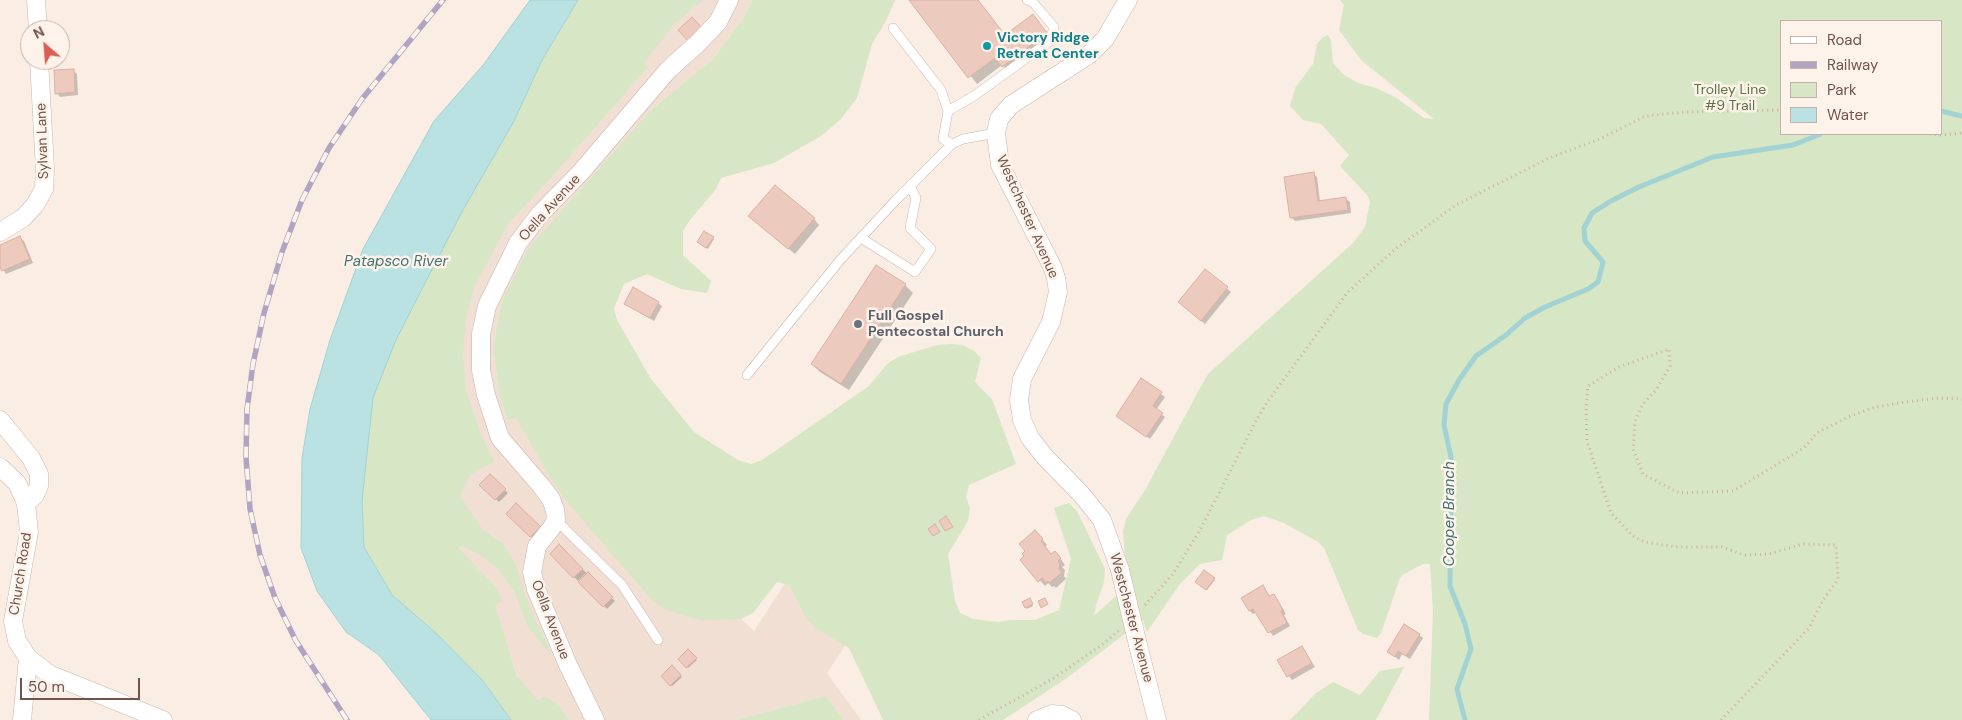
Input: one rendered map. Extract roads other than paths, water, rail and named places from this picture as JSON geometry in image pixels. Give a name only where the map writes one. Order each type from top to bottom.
[{"type":"street","points":[[36,0],[37,20]]},
{"type":"street","name":"Oella Avenue","points":[[595,720],[568,665],[536,589],[532,572],[537,546],[556,520],[555,510],[551,499],[500,438],[492,417],[481,370],[481,334],[487,306],[518,243],[540,214],[581,172],[668,70],[718,22],[729,0]]},
{"type":"street","points":[[996,133],[1000,120],[1011,105],[1095,50],[1105,39],[1128,0]]},
{"type":"street","name":"Sylvan Lane","points":[[0,232],[23,218],[35,205],[44,189],[45,169],[40,70]]},
{"type":"street","name":"Westchester Avenue","points":[[996,133],[1000,165],[1052,266],[1058,292],[1051,322],[1022,379],[1019,400],[1022,420],[1030,438],[1045,457],[1082,494],[1102,520],[1120,570],[1156,720]]},
{"type":"street","points":[[0,420],[31,458],[38,474],[39,486],[35,495],[26,503]]},
{"type":"street","name":"Church Road","points":[[0,467],[17,482],[26,503],[30,532],[13,621],[17,641],[28,658],[49,674],[163,720]]},
{"type":"street","points":[[22,720],[28,658]]},
{"type":"street","points":[[1037,720],[1052,714],[1072,720]]},
{"type":"lane","points":[[948,111],[974,96],[1050,41],[1054,27],[1032,1],[1027,0]]},
{"type":"lane","points":[[893,28],[941,90],[948,111],[943,139],[952,144]]},
{"type":"lane","points":[[747,376],[841,259],[952,144],[964,139],[996,133]]},
{"type":"lane","points":[[861,238],[914,272],[931,249],[910,228],[916,198],[910,186]]},
{"type":"lane","points":[[556,520],[622,585],[658,640]]},
{"type":"water","name":"Patapsco River","points":[[530,0],[578,0],[542,60],[514,121],[463,210],[426,281],[395,342],[373,398],[362,501],[364,547],[392,595],[436,633],[483,681],[511,720],[431,720],[379,655],[346,632],[317,591],[301,548],[302,458],[310,409],[330,340],[363,249],[434,121],[484,64]]},
{"type":"waterway","name":"Cooper Branch","points":[[1942,111],[1962,116]]},
{"type":"waterway","name":"Cooper Branch","points":[[1465,720],[1457,689],[1471,649],[1465,624],[1450,586],[1451,457],[1444,425],[1446,404],[1459,380],[1476,356],[1506,335],[1525,318],[1545,307],[1588,289],[1598,282],[1603,262],[1585,241],[1584,228],[1592,213],[1639,187],[1713,157],[1793,145],[1818,135]]},
{"type":"railway","points":[[347,720],[296,641],[275,598],[260,555],[250,509],[246,457],[247,409],[253,364],[264,313],[282,252],[302,200],[329,148],[362,99],[443,0]]},
{"type":"place","name":"Victory Ridge Retreat Center","points":[[987,46]]},
{"type":"place","name":"Full Gospel Pentecostal Church","points":[[858,324]]},
{"type":"park label","name":"Trolley Line #9 Trail","points":[[1730,98]]}]
